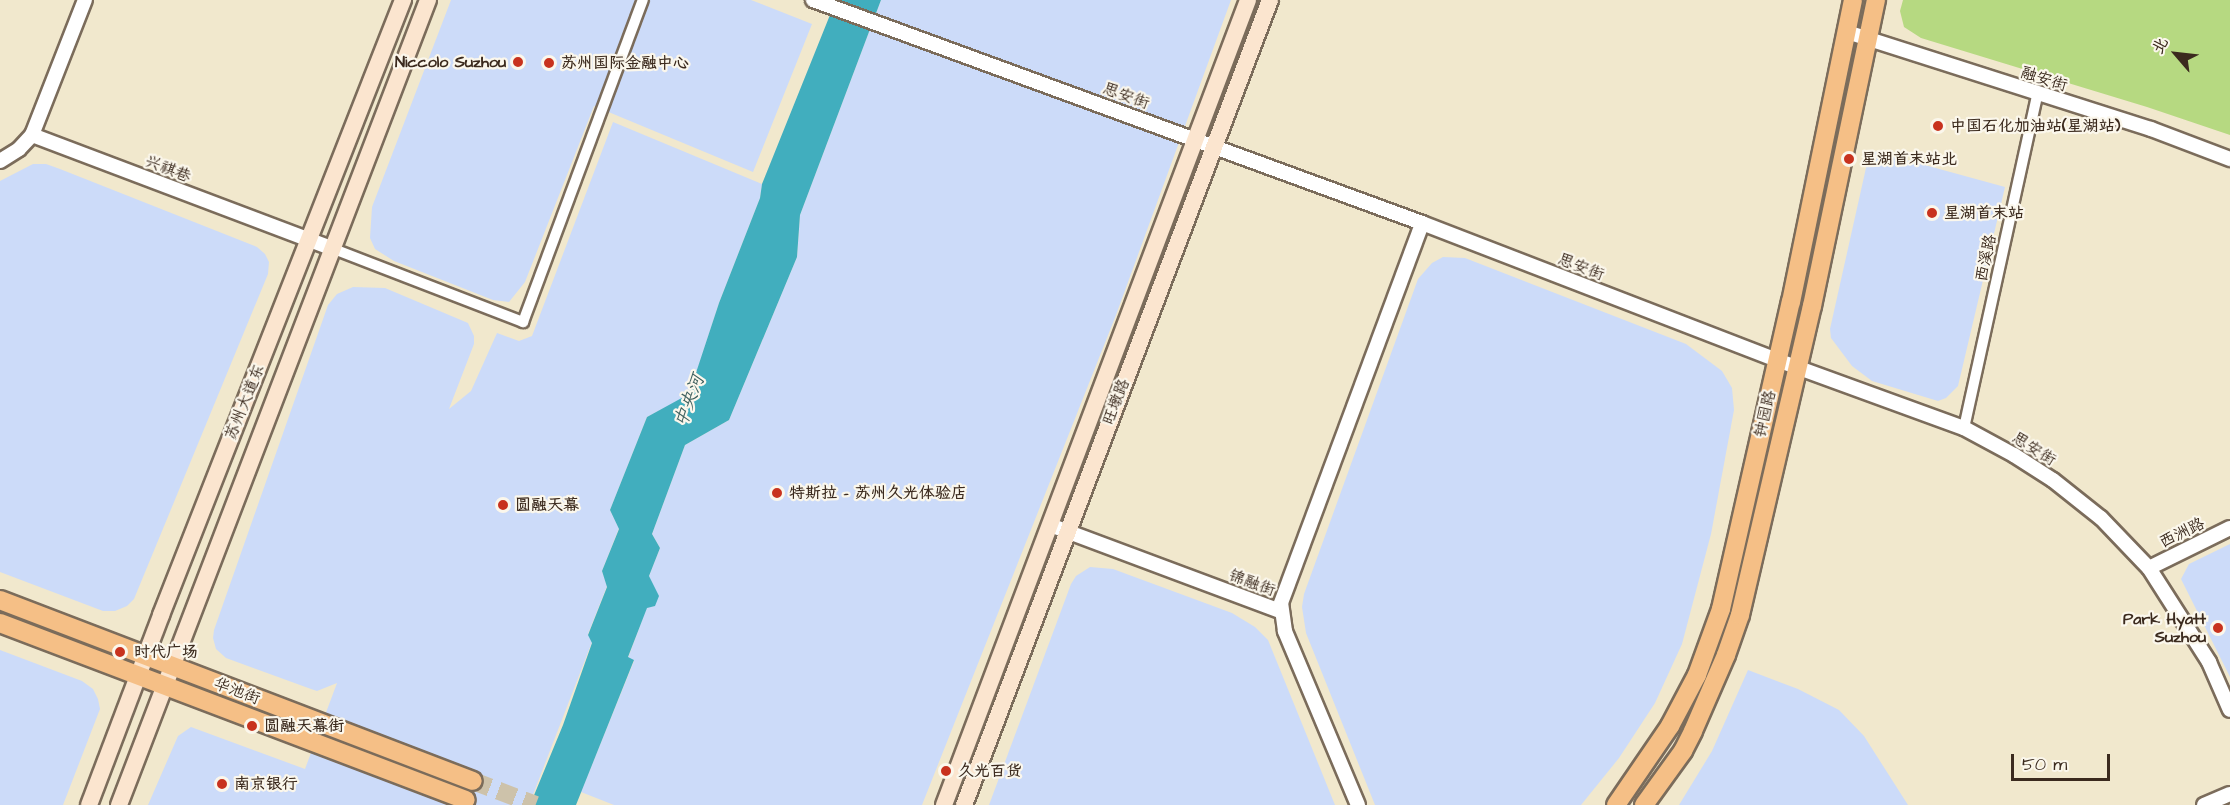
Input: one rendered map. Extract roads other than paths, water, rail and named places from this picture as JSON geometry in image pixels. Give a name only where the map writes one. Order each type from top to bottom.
[{"type":"main road","name":"苏州大道东","points":[[89,805],[403,0]]},
{"type":"main road","name":"苏州大道东","points":[[119,805],[428,0]]},
{"type":"main road","name":"旺墩路","points":[[944,805],[1248,0]]},
{"type":"main road","name":"旺墩路","points":[[964,805],[1269,0]]},
{"type":"main road","name":"钟园路","points":[[1616,805],[1670,726],[1697,675],[1714,631],[1728,583],[1778,360],[1853,0]]},
{"type":"main road","name":"钟园路","points":[[1644,805],[1683,751],[1734,636],[1746,594],[1798,367],[1876,0]]},
{"type":"main road","name":"华池街","points":[[0,600],[473,781]]},
{"type":"main road","name":"华池街","points":[[0,623],[466,800]]},
{"type":"street","points":[[0,161],[19,150],[32,135],[85,0]]},
{"type":"street","points":[[331,248],[523,322],[644,0]]},
{"type":"street","name":"思安街","points":[[817,2],[1196,139],[1778,360],[1964,428],[2014,455],[2053,480],[2101,518],[2149,568],[2209,662],[2230,710]]},
{"type":"street","name":"融安街","points":[[1846,32],[2037,95],[2151,129],[2230,159]]},
{"type":"street","name":"西溪路","points":[[1964,428],[2037,95]]},
{"type":"street","name":"兴祺巷","points":[[32,135],[331,248]]},
{"type":"street","points":[[1280,611],[1284,593],[1422,223]]},
{"type":"street","name":"锦融街","points":[[1050,525],[1280,611],[1285,632],[1358,805]]},
{"type":"street","name":"西洲路","points":[[2149,568],[2230,528]]},
{"type":"street","points":[[2204,805],[2230,794]]},
{"type":"water","name":"中央河","points":[[836,0],[881,0],[800,215],[797,257],[729,420],[685,445],[652,534],[660,548],[649,576],[659,596],[655,606],[647,608],[628,657],[634,660],[576,805],[530,805],[563,725],[592,643],[588,635],[607,587],[602,571],[619,529],[610,510],[647,417],[689,394],[719,303],[760,198],[762,184]]},
{"type":"tunnel","points":[[473,781],[536,805]]},
{"type":"place","name":"Niccolo Suzhou","points":[[518,62]]},
{"type":"place","name":"苏州国际金融中心","points":[[549,63]]},
{"type":"place","name":"中国石化加油站(星湖站)","points":[[1938,126]]},
{"type":"place","name":"星湖首末站北","points":[[1849,159]]},
{"type":"place","name":"星湖首末站","points":[[1932,213]]},
{"type":"place","name":"特斯拉 - 苏州久光体验店","points":[[777,493]]},
{"type":"place","name":"圆融天幕","points":[[503,505]]},
{"type":"place","name":"Park Hyatt Suzhou","points":[[2218,628]]},
{"type":"place","name":"时代广场","points":[[120,652]]},
{"type":"place","name":"圆融天幕街","points":[[252,726]]},
{"type":"place","name":"久光百货","points":[[946,771]]},
{"type":"place","name":"南京银行","points":[[222,784]]}]
